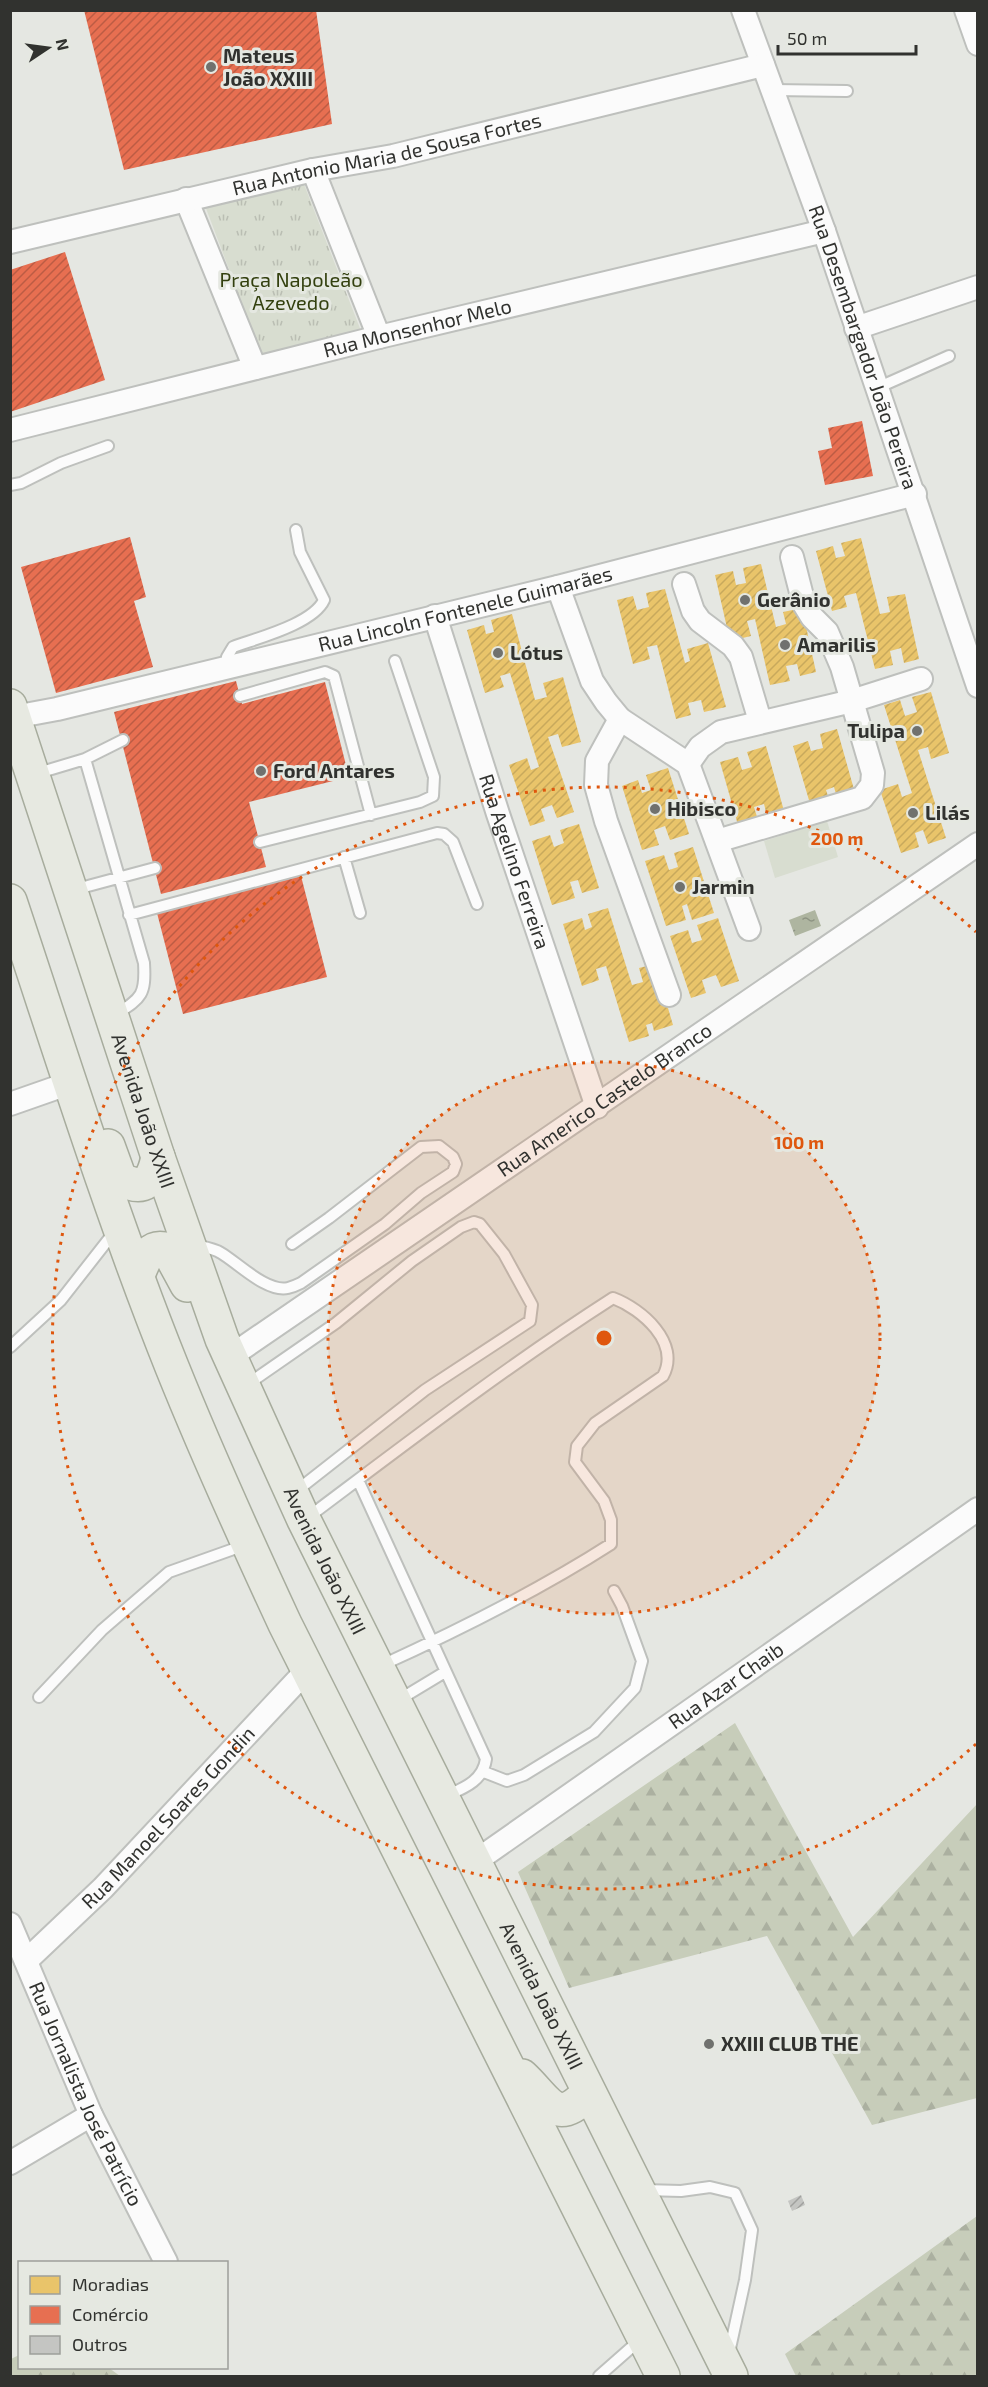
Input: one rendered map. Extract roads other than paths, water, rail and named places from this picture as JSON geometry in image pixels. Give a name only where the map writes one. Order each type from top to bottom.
[{"type":"main road","name":"Avenida João XXIII","points":[[12,711],[31,775],[158,1157],[227,1348],[299,1507],[441,1798],[729,2372]]},
{"type":"main road","points":[[10,901],[119,1226],[172,1367],[248,1544],[308,1669],[663,2376]]},
{"type":"main road","points":[[70,1083],[99,1125],[120,1179],[130,1185],[148,1182],[155,1171],[158,1157]]},
{"type":"main road","points":[[138,1275],[144,1258],[150,1251],[159,1247],[168,1250],[187,1286],[227,1348]]},
{"type":"main road","points":[[506,2061],[555,2108],[572,2109],[588,2093]]},
{"type":"street","name":"Rua Desembargador João Pereira","points":[[743,10],[825,231],[856,328],[974,658],[978,686]]},
{"type":"street","points":[[966,10],[978,44]]},
{"type":"street","name":"Rua Antonio Maria de Sousa Fortes","points":[[10,242],[313,170],[393,156],[763,65]]},
{"type":"street","points":[[313,170],[379,337]]},
{"type":"street","points":[[186,199],[255,368]]},
{"type":"street","name":"Rua Monsenhor Melo","points":[[10,430],[379,337],[825,231]]},
{"type":"street","points":[[856,328],[978,287]]},
{"type":"street","name":"Rua Lincoln Fontenele Guimarães","points":[[12,711],[57,709],[558,587],[915,494]]},
{"type":"street","points":[[717,841],[862,798],[869,792],[872,785],[873,773],[833,646],[826,632],[804,604],[792,557]]},
{"type":"street","points":[[684,584],[693,610],[700,621],[733,646],[741,657],[760,722]]},
{"type":"street","points":[[558,587],[592,681],[620,719],[688,764],[749,928]]},
{"type":"street","name":"Rua Agelino Ferreira","points":[[435,616],[498,814],[597,1107]]},
{"type":"street","points":[[688,764],[700,747],[721,732],[852,702],[921,679]]},
{"type":"street","points":[[620,719],[597,761],[596,785],[606,821],[669,995]]},
{"type":"street","name":"Rua Americo Castelo Branco","points":[[227,1348],[597,1107],[978,844]]},
{"type":"street","points":[[10,1104],[70,1083]]},
{"type":"street","name":"Rua Azar Chaib","points":[[473,1863],[978,1509]]},
{"type":"street","name":"Rua Manoel Soares Gondin","points":[[26,1961],[104,1888],[308,1669]]},
{"type":"street","name":"Rua Jornalista José Patrício","points":[[10,1924],[91,2115],[165,2261]]},
{"type":"street","points":[[10,2163],[91,2115]]},
{"type":"lane","points":[[772,90],[847,92]]},
{"type":"lane","points":[[878,388],[949,356]]},
{"type":"lane","points":[[10,485],[21,483],[61,463],[108,446]]},
{"type":"lane","points":[[230,666],[227,657],[233,647],[302,620],[321,608],[324,600],[300,552],[296,530]]},
{"type":"lane","points":[[260,842],[420,802],[433,796],[434,777],[395,661]]},
{"type":"lane","points":[[240,696],[325,672],[332,673],[371,815]]},
{"type":"lane","points":[[31,775],[85,759],[123,740]]},
{"type":"lane","points":[[85,759],[144,963],[144,991],[135,1002],[112,1017]]},
{"type":"lane","points":[[129,915],[437,833],[444,834],[453,842],[477,904]]},
{"type":"lane","points":[[344,857],[360,913]]},
{"type":"lane","points":[[70,891],[155,868]]},
{"type":"lane","points":[[188,1244],[221,1253],[237,1267],[263,1281],[278,1288],[287,1288],[301,1283],[385,1224],[421,1193],[453,1172],[456,1164],[453,1157],[440,1146],[421,1147],[292,1244]]},
{"type":"lane","points":[[244,1386],[336,1323],[412,1261],[461,1227],[474,1222],[480,1224],[504,1254],[532,1305],[530,1321],[425,1390],[299,1507]]},
{"type":"lane","points":[[10,1347],[61,1300],[119,1226]]},
{"type":"lane","points":[[299,1507],[358,1480],[395,1450],[613,1298],[629,1304],[652,1325],[667,1348],[669,1365],[663,1376],[595,1423],[578,1446],[575,1462],[604,1501],[611,1521],[611,1544],[566,1573],[433,1642],[377,1667]]},
{"type":"lane","points":[[358,1480],[486,1759],[484,1772],[469,1786],[441,1798]]},
{"type":"lane","points":[[39,1696],[102,1630],[169,1572],[248,1544]]},
{"type":"lane","points":[[484,1772],[507,1781],[524,1775],[594,1732],[635,1688],[642,1661],[622,1606],[614,1591]]},
{"type":"lane","points":[[394,1702],[445,1672]]},
{"type":"lane","points":[[637,2189],[681,2191],[710,2187],[735,2193],[752,2230],[729,2372]]},
{"type":"lane","points":[[599,2376],[643,2337]]},
{"type":"water","points":[[815,910],[821,926],[795,936],[789,920]]},
{"type":"place","name":"Mateus João XXIII","points":[[211,67]]},
{"type":"place","name":"Gerânio","points":[[745,600]]},
{"type":"place","name":"Amarilis","points":[[785,645]]},
{"type":"place","name":"Lótus","points":[[498,653]]},
{"type":"place","name":"Tulipa","points":[[917,731]]},
{"type":"place","name":"Ford Antares","points":[[261,771]]},
{"type":"place","name":"Hibisco","points":[[655,809]]},
{"type":"place","name":"Lilás","points":[[913,813]]},
{"type":"place","name":"Jarmin","points":[[680,887]]},
{"type":"place","name":"XXIII CLUB THE","points":[[709,2044]]},
{"type":"park label","name":"Praça Napoleão Azevedo","points":[[291,292]]}]
